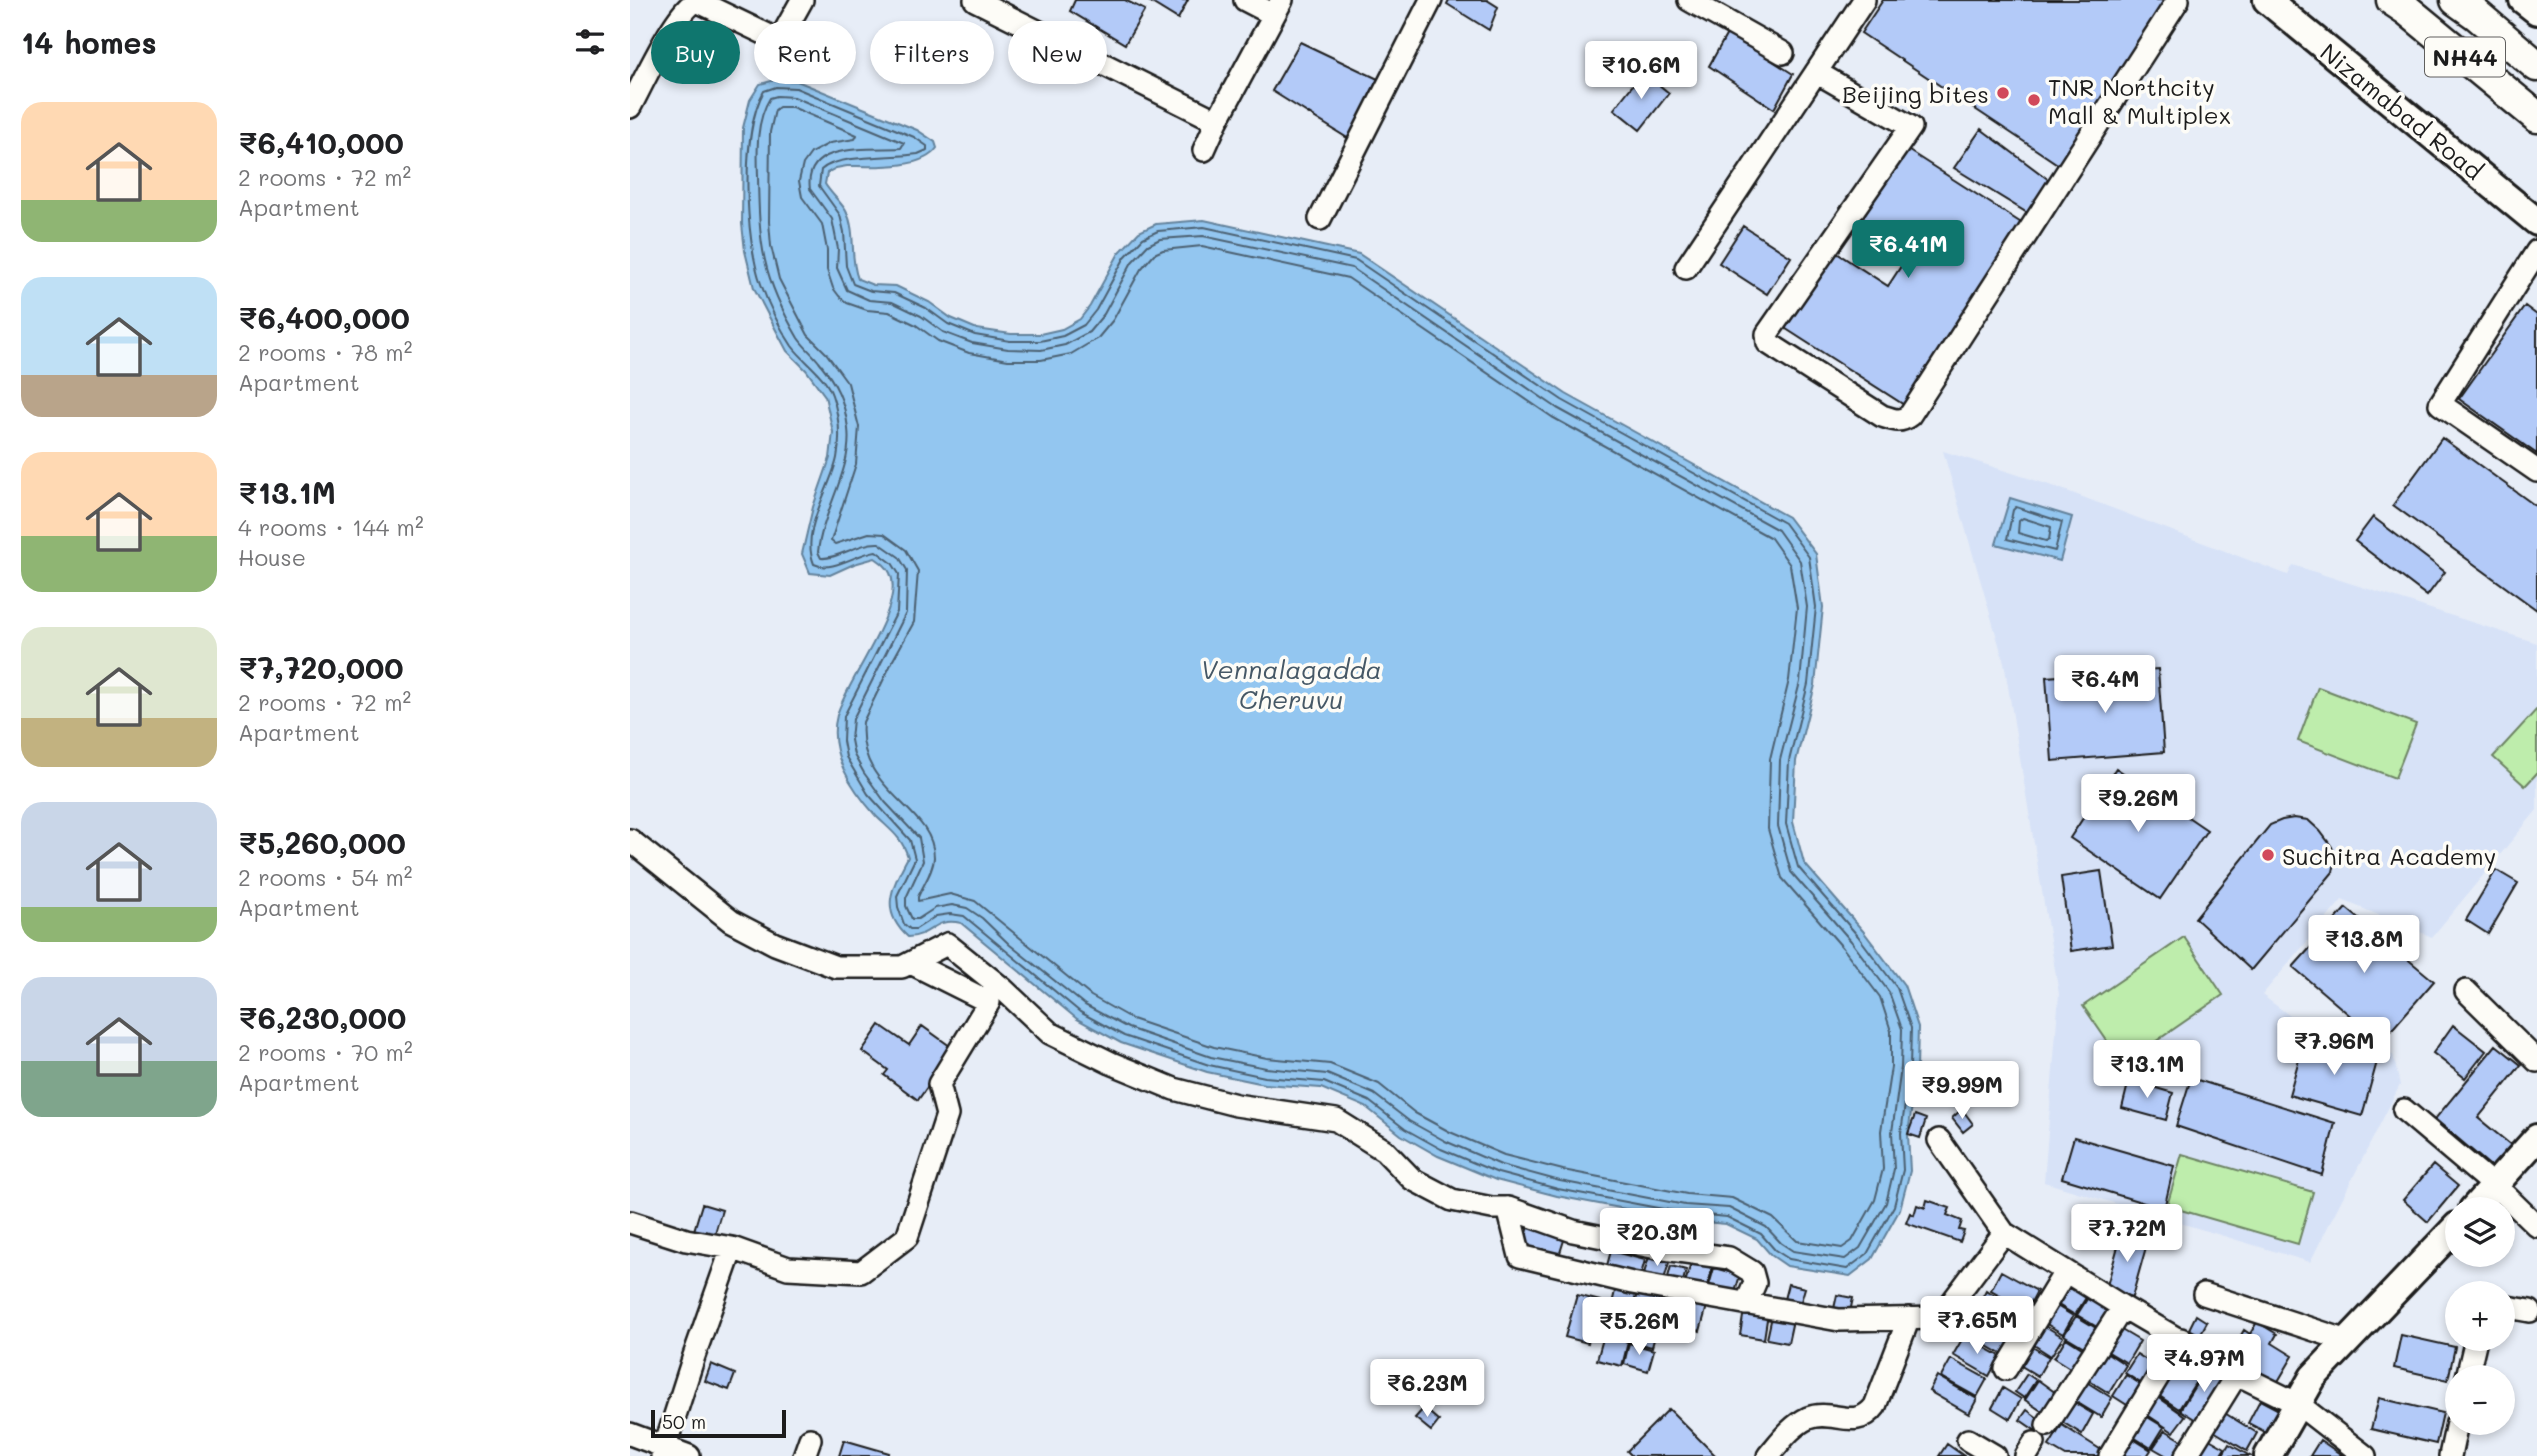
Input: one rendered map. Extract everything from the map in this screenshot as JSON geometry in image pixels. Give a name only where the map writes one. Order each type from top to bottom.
[{"type":"highway","name":"NH44","points":[[2392,0],[2537,117]]},
{"type":"highway","name":"NH44","points":[[2456,0],[2537,65]]},
{"type":"main road","name":"Nizamabad Road","points":[[2267,0],[2537,222]]},
{"type":"main road","points":[[2523,0],[2537,11]]},
{"type":"main road","points":[[2498,1197],[2537,1138]]},
{"type":"main road","points":[[2498,1197],[2537,1160]]},
{"type":"main road","points":[[2268,1456],[2313,1377],[2445,1239]]},
{"type":"main road","points":[[2298,1404],[2324,1391],[2445,1262]]},
{"type":"street","points":[[630,107],[673,26],[693,2],[697,1],[774,38],[782,36],[802,0]]},
{"type":"street","points":[[975,0],[1217,121]]},
{"type":"street","points":[[1204,150],[1278,8],[1245,0]]},
{"type":"street","points":[[1320,219],[1431,0]]},
{"type":"street","points":[[1689,0],[1783,52]]},
{"type":"street","points":[[1686,268],[1864,0]]},
{"type":"street","points":[[1816,72],[1911,127],[1767,334],[1768,343],[1882,416],[1897,421],[1904,420],[1910,415],[2178,0]]},
{"type":"street","points":[[2537,251],[2440,404],[2537,471]]},
{"type":"street","points":[[630,840],[731,920],[775,944],[836,967],[902,967],[947,944],[1003,989],[1050,1033],[1111,1063],[1174,1088],[1236,1105],[1336,1120],[1384,1150],[1412,1179],[1452,1200],[1492,1208],[1508,1208],[1573,1231],[1657,1248],[1729,1258],[1752,1272],[1755,1283],[1746,1304]]},
{"type":"street","points":[[630,1222],[686,1240],[732,1248],[788,1268],[861,1272],[907,1237],[947,1115],[939,1084],[989,1002],[911,963]]},
{"type":"street","points":[[2466,991],[2537,1061]]},
{"type":"street","points":[[2404,1111],[2498,1197]]},
{"type":"street","points":[[1939,1140],[2004,1233],[2238,1374],[2298,1404],[2365,1456]]},
{"type":"street","points":[[1508,1208],[1520,1256],[1632,1283],[1839,1320],[1940,1318],[2004,1233]]},
{"type":"street","points":[[2515,1210],[2537,1226]]},
{"type":"street","points":[[663,1451],[732,1248]]},
{"type":"street","points":[[2006,1369],[2065,1272]]},
{"type":"street","points":[[2204,1294],[2348,1341]]},
{"type":"street","points":[[2036,1441],[2123,1307]]},
{"type":"street","points":[[2515,1308],[2530,1311]]},
{"type":"street","points":[[1768,1456],[1794,1426],[1811,1416],[1858,1419],[1868,1415],[1875,1406],[1909,1318]]},
{"type":"street","points":[[2109,1456],[2181,1339]]},
{"type":"street","points":[[2186,1456],[2238,1374]]},
{"type":"street","points":[[630,1434],[663,1451],[688,1456]]},
{"type":"street","points":[[2450,1456],[2454,1435]]},
{"type":"street","points":[[1968,1440],[1995,1456]]},
{"type":"shaded area","name":"Suchitra Academy","points":[[1943,451],[2059,488],[2288,575],[2293,565],[2537,643],[2537,810],[2432,937],[2342,900],[2262,995],[2309,1030],[2393,1055],[2400,1085],[2310,1262],[2044,1182],[2059,994],[2004,662]]},
{"type":"green space","points":[[2318,687],[2416,724],[2395,778],[2298,741]]},
{"type":"green space","points":[[2537,709],[2537,773],[2525,786],[2493,757]]},
{"type":"green space","points":[[2184,937],[2223,995],[2123,1064],[2083,1006]]},
{"type":"green space","points":[[2182,1154],[2313,1192],[2298,1244],[2167,1206]]},
{"type":"water","name":"Vennalagadda Cheruvu","points":[[760,84],[804,84],[917,130],[935,142],[937,148],[920,160],[895,165],[836,168],[827,173],[825,184],[849,219],[858,279],[873,285],[896,286],[929,302],[951,318],[977,329],[1011,334],[1040,334],[1062,329],[1080,319],[1119,253],[1139,232],[1156,224],[1204,220],[1359,254],[1566,394],[1788,517],[1816,554],[1823,607],[1815,685],[1796,761],[1793,822],[1804,863],[1863,931],[1904,985],[1918,1027],[1917,1069],[1908,1134],[1910,1171],[1900,1209],[1872,1259],[1850,1276],[1787,1266],[1771,1255],[1757,1239],[1726,1224],[1683,1220],[1557,1196],[1496,1180],[1438,1156],[1401,1135],[1366,1107],[1321,1088],[1264,1084],[1207,1072],[1121,1043],[1077,1019],[961,923],[944,923],[923,934],[908,937],[893,917],[891,898],[897,878],[908,857],[899,839],[876,816],[850,782],[839,757],[835,729],[843,700],[883,623],[893,587],[886,566],[875,558],[830,575],[810,573],[802,554],[813,507],[830,458],[833,432],[825,396],[806,370],[787,351],[754,288],[742,224],[743,128],[750,100]]},
{"type":"water","points":[[2010,498],[2072,517],[2060,561],[1996,544]]},
{"type":"building","points":[[1075,0],[1125,0],[1145,10],[1125,44],[1107,33],[1107,21],[1087,21],[1070,11]]},
{"type":"building","points":[[1147,0],[1188,0],[1178,19]]},
{"type":"building","points":[[1449,0],[1487,0],[1498,7],[1489,30],[1447,4]]},
{"type":"building","name":"TNR Northcity Mall & Multiplex","points":[[1883,0],[2161,0],[2169,5],[2062,167],[1861,33]]},
{"type":"building","points":[[1728,32],[1793,74],[1774,109],[1709,66]]},
{"type":"building","points":[[1300,42],[1378,79],[1349,139],[1272,91]]},
{"type":"building","points":[[1643,72],[1669,93],[1640,130],[1614,109]]},
{"type":"building","points":[[1981,129],[2053,183],[2034,217],[1954,168]]},
{"type":"building","points":[[1906,149],[2026,226],[1909,408],[1783,327],[1832,250],[1888,286],[1905,260],[1856,228]]},
{"type":"building","points":[[1743,226],[1791,257],[1767,294],[1719,263]]},
{"type":"building","points":[[2525,306],[2537,315],[2537,454],[2459,399]]},
{"type":"building","points":[[2442,438],[2537,507],[2537,610],[2393,505]]},
{"type":"building","points":[[2373,517],[2445,572],[2427,596],[2355,541]]},
{"type":"building","points":[[2158,669],[2164,752],[2052,761],[2046,677]]},
{"type":"building","points":[[2116,768],[2207,830],[2160,899],[2070,838]]},
{"type":"building","points":[[2294,818],[2308,820],[2332,847],[2336,858],[2333,872],[2251,970],[2195,918],[2270,825]]},
{"type":"building","points":[[2496,870],[2518,883],[2488,934],[2466,920]]},
{"type":"building","points":[[2101,871],[2112,945],[2071,951],[2061,877]]},
{"type":"building","points":[[2346,908],[2434,981],[2381,1042],[2293,967]]},
{"type":"building","points":[[880,1025],[909,1045],[922,1026],[954,1049],[918,1100],[884,1075],[888,1070],[862,1051]]},
{"type":"building","points":[[2453,1025],[2486,1051],[2465,1078],[2433,1053]]},
{"type":"building","points":[[2305,1038],[2378,1058],[2362,1116],[2289,1095]]},
{"type":"building","points":[[2496,1045],[2521,1065],[2478,1118],[2512,1146],[2494,1169],[2435,1119]]},
{"type":"building","points":[[2191,1078],[2335,1123],[2322,1175],[2176,1126]]},
{"type":"building","points":[[2129,1080],[2173,1093],[2166,1120],[2122,1108]]},
{"type":"building","points":[[1962,1109],[1973,1124],[1963,1132],[1952,1118]]},
{"type":"building","points":[[1915,1115],[1926,1119],[1920,1138],[1908,1134]]},
{"type":"building","points":[[2074,1137],[2174,1166],[2164,1209],[2062,1178]]},
{"type":"building","points":[[2433,1165],[2458,1186],[2449,1197],[2445,1197],[2445,1202],[2428,1222],[2403,1200]]},
{"type":"building","points":[[1927,1200],[1950,1208],[1947,1215],[1962,1221],[1959,1230],[1964,1231],[1960,1242],[1906,1223],[1910,1213],[1914,1215],[1917,1205],[1925,1208]]},
{"type":"building","points":[[702,1204],[722,1210],[712,1243],[692,1237]]},
{"type":"building","points":[[1529,1226],[1565,1237],[1558,1259],[1523,1249]]},
{"type":"building","points":[[2122,1232],[2148,1240],[2132,1297],[2106,1289]]},
{"type":"building","points":[[1611,1251],[1645,1260],[1640,1278],[1606,1269]]},
{"type":"building","points":[[1650,1253],[1670,1259],[1663,1283],[1643,1277]]},
{"type":"building","points":[[1692,1260],[1713,1266],[1706,1292],[1684,1286]]},
{"type":"building","points":[[1671,1266],[1686,1270],[1682,1285],[1667,1281]]},
{"type":"building","points":[[1714,1268],[1740,1275],[1734,1296],[1708,1289]]},
{"type":"building","points":[[2001,1271],[2037,1291],[2027,1310],[1991,1290]]},
{"type":"building","points":[[1788,1284],[1805,1288],[1799,1308],[1783,1303]]},
{"type":"building","points":[[2067,1284],[2087,1296],[2075,1315],[2055,1303]]},
{"type":"building","points":[[1616,1287],[1637,1292],[1630,1317],[1610,1312]]},
{"type":"building","points":[[1638,1290],[1663,1297],[1656,1322],[1631,1315]]},
{"type":"building","points":[[1986,1290],[2027,1313],[2017,1333],[1976,1310]]},
{"type":"building","points":[[1577,1295],[1600,1301],[1588,1343],[1565,1337]]},
{"type":"building","points":[[1837,1295],[1853,1298],[1849,1317],[1833,1313]]},
{"type":"building","points":[[2089,1296],[2109,1308],[2097,1327],[2077,1315]]},
{"type":"building","points":[[1681,1299],[1707,1306],[1700,1331],[1675,1324]]},
{"type":"building","points":[[2055,1305],[2073,1316],[2063,1334],[2045,1323]]},
{"type":"building","points":[[1744,1310],[1768,1313],[1764,1339],[1740,1335]]},
{"type":"building","points":[[1609,1313],[1633,1319],[1627,1340],[1603,1334]]},
{"type":"building","points":[[1978,1314],[2017,1335],[2005,1356],[1967,1334]]},
{"type":"building","points":[[2196,1315],[2207,1322],[2200,1335],[2189,1329]]},
{"type":"building","points":[[1772,1316],[1793,1320],[1788,1343],[1767,1339]]},
{"type":"building","points":[[2076,1316],[2096,1328],[2084,1347],[2064,1335]]},
{"type":"building","points":[[1634,1317],[1658,1324],[1652,1347],[1628,1341]]},
{"type":"building","points":[[2257,1322],[2277,1334],[2272,1343],[2293,1356],[2277,1383],[2230,1354],[2244,1330],[2250,1334]]},
{"type":"building","points":[[2045,1326],[2063,1337],[2051,1356],[2034,1345]]},
{"type":"building","points":[[2118,1328],[2140,1341],[2127,1363],[2105,1350]]},
{"type":"building","points":[[1604,1335],[1628,1342],[1622,1366],[1597,1360]]},
{"type":"building","points":[[2401,1335],[2445,1345],[2445,1351],[2454,1351],[2451,1365],[2445,1365],[2445,1379],[2394,1368]]},
{"type":"building","points":[[1964,1336],[2000,1356],[1989,1376],[1953,1355]]},
{"type":"building","points":[[2066,1338],[2085,1350],[2073,1370],[2054,1358]]},
{"type":"building","points":[[1629,1343],[1654,1350],[1648,1371],[1624,1364]]},
{"type":"building","points":[[2029,1345],[2049,1357],[2038,1376],[2018,1364]]},
{"type":"building","points":[[2186,1350],[2207,1364],[2179,1409],[2158,1395]]},
{"type":"building","points":[[2106,1352],[2126,1365],[2109,1393],[2088,1380]]},
{"type":"building","points":[[2137,1354],[2157,1367],[2145,1386],[2125,1373]]},
{"type":"building","points":[[1951,1359],[1987,1379],[1977,1397],[1941,1377]]},
{"type":"building","points":[[711,1364],[735,1374],[729,1390],[705,1381]]},
{"type":"building","points":[[2208,1365],[2229,1378],[2201,1423],[2180,1410]]},
{"type":"building","points":[[2027,1374],[2036,1380],[2024,1398],[2015,1392]]},
{"type":"building","points":[[2126,1375],[2148,1389],[2135,1410],[2113,1396]]},
{"type":"building","points":[[1937,1376],[1977,1399],[1969,1414],[1929,1391]]},
{"type":"building","points":[[2038,1380],[2056,1393],[2043,1412],[2025,1400]]},
{"type":"building","points":[[2085,1381],[2112,1398],[2101,1417],[2073,1400]]},
{"type":"building","points":[[2003,1388],[2021,1399],[2010,1419],[1992,1408]]},
{"type":"building","points":[[2158,1397],[2185,1416],[2173,1432],[2146,1414]]},
{"type":"building","points":[[2379,1398],[2443,1413],[2436,1444],[2371,1429]]},
{"type":"building","points":[[2260,1400],[2279,1410],[2267,1433],[2248,1423]]},
{"type":"building","points":[[2071,1401],[2093,1414],[2082,1434],[2059,1420]]},
{"type":"building","points":[[1424,1408],[1439,1421],[1431,1431],[1415,1418]]},
{"type":"building","points":[[1669,1409],[1716,1456],[1632,1456],[1627,1451]]},
{"type":"building","points":[[2027,1410],[2042,1421],[2036,1431],[2020,1420]]},
{"type":"building","points":[[2223,1412],[2257,1433],[2247,1451],[2212,1430]]},
{"type":"building","points":[[2144,1415],[2164,1427],[2151,1448],[2132,1436]]},
{"type":"building","points":[[2062,1425],[2103,1451],[2100,1456],[2066,1456],[2049,1446]]},
{"type":"building","points":[[2165,1430],[2185,1442],[2176,1456],[2167,1456],[2153,1448]]},
{"type":"building","points":[[2204,1436],[2225,1448],[2220,1456],[2192,1456]]},
{"type":"building","points":[[2130,1437],[2151,1450],[2147,1456],[2119,1456]]},
{"type":"building","points":[[844,1440],[889,1453],[888,1456],[839,1456]]},
{"type":"building","points":[[2320,1440],[2343,1456],[2310,1456]]},
{"type":"building","points":[[1947,1444],[1964,1456],[1939,1456]]},
{"type":"building","points":[[2229,1444],[2250,1456],[2222,1456]]},
{"type":"place","name":"Beijing bites","points":[[2003,93]]},
{"type":"place","name":"TNR Northcity Mall & Multiplex","points":[[2034,100]]},
{"type":"place","name":"Suchitra Academy","points":[[2268,855]]}]
